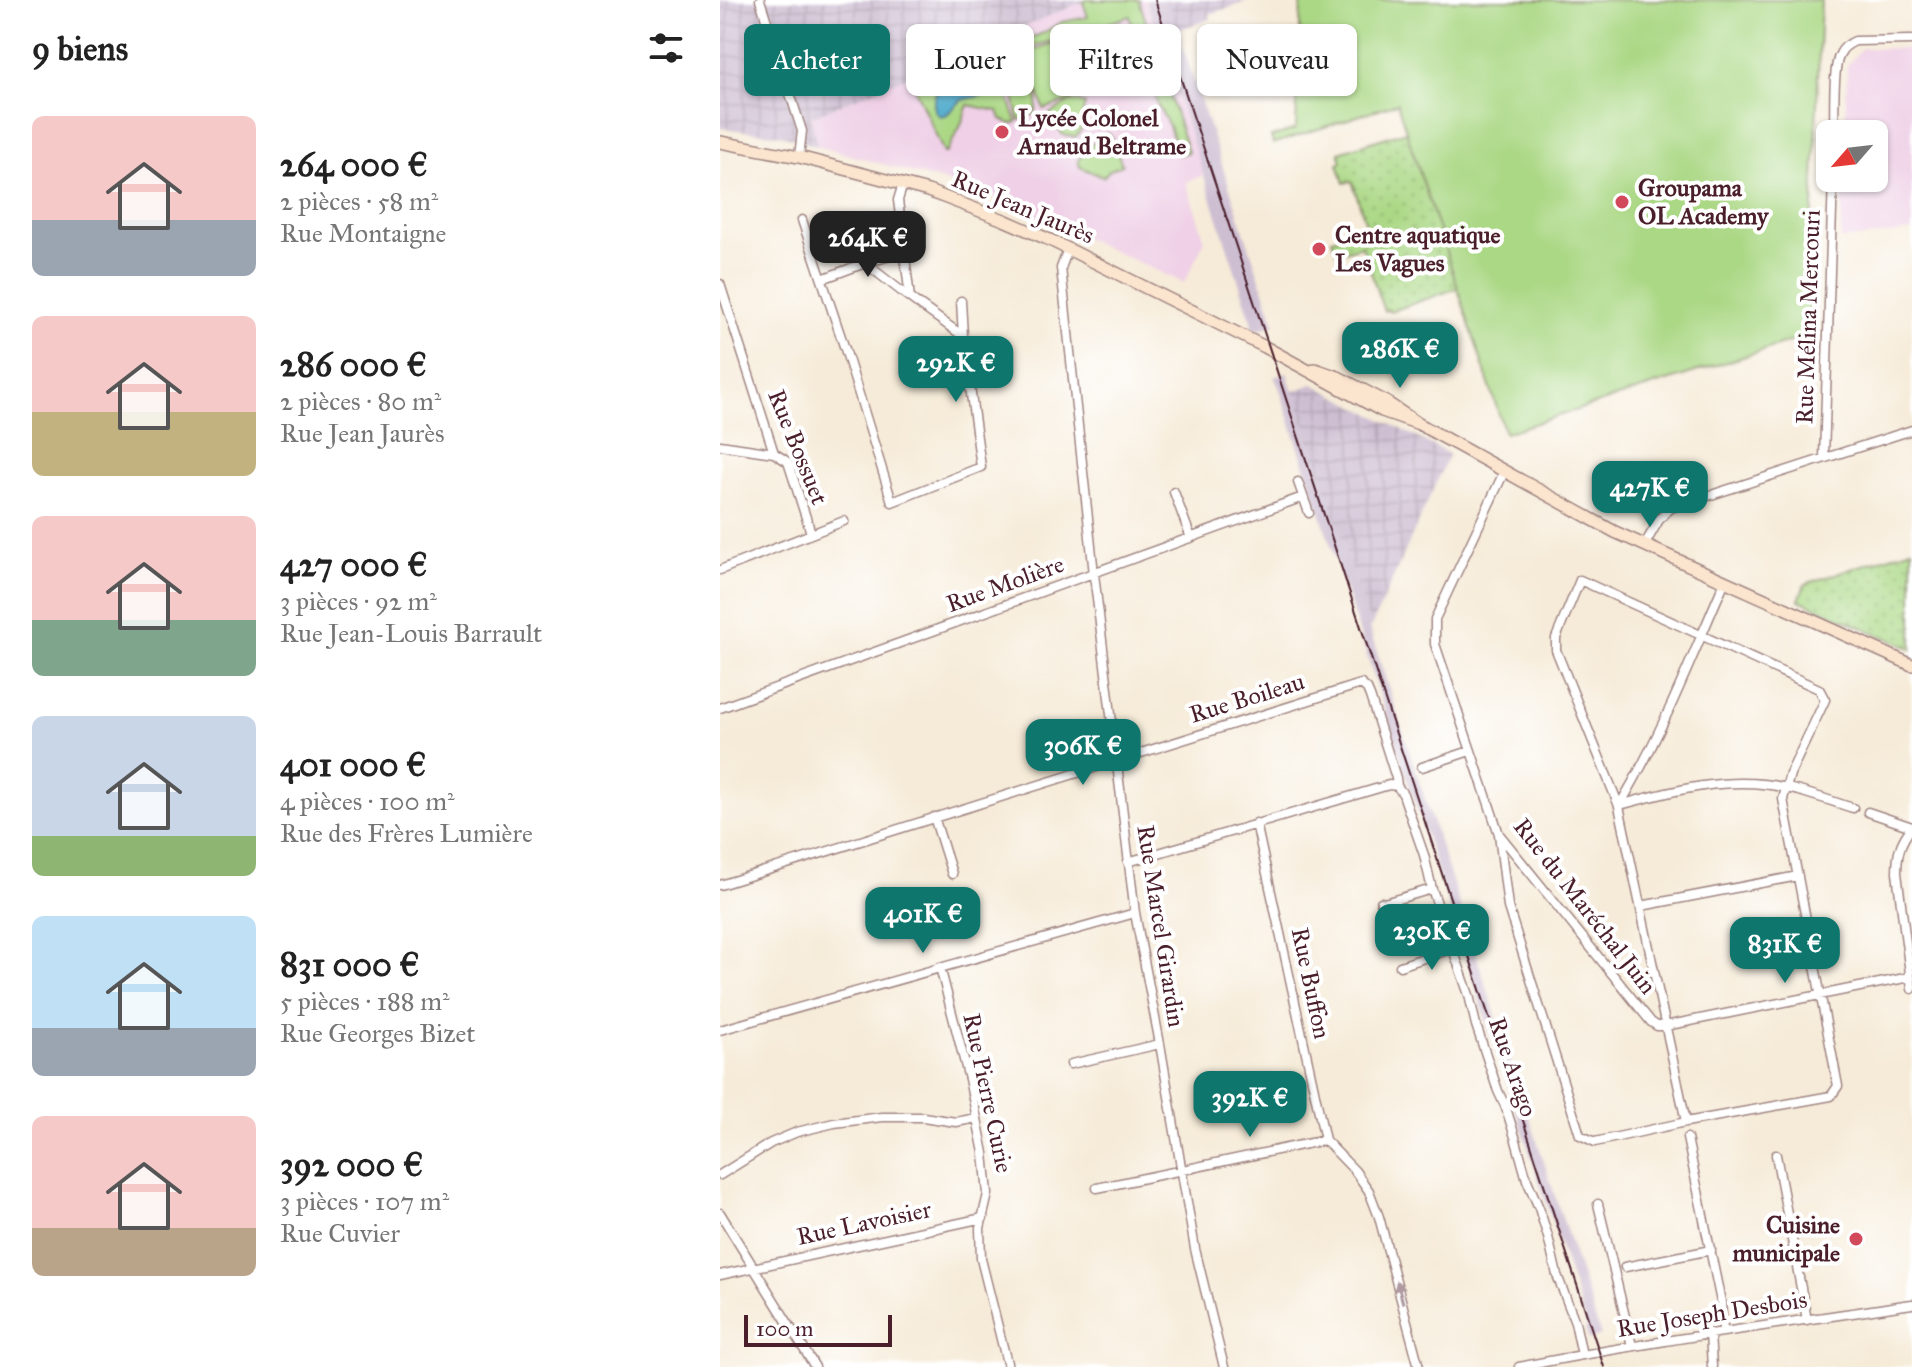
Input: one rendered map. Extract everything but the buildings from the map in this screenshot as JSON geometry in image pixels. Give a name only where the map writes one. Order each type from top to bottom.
[{"type":"main road","name":"Rue Jean Jaurès","points":[[720,142],[799,157],[903,184],[948,197],[1004,220],[1291,360],[1382,411],[1419,424],[1615,532],[1912,665]]},
{"type":"street","points":[[760,0],[802,131],[799,157]]},
{"type":"street","points":[[1835,120],[1837,62],[1847,44],[1855,41],[1912,40]]},
{"type":"street","points":[[903,184],[898,200],[910,298]]},
{"type":"street","name":"Rue Mélina Mercouri","points":[[1824,458],[1833,192]]},
{"type":"street","points":[[802,220],[892,502],[981,467],[961,301]]},
{"type":"street","name":"Rue Marcel Girardin","points":[[1068,249],[1061,268],[1135,913],[1195,1249],[1224,1367]]},
{"type":"street","points":[[822,279],[905,252]]},
{"type":"street","points":[[865,263],[963,336]]},
{"type":"street","name":"Rue Bossuet","points":[[720,284],[774,453],[788,462],[811,533]]},
{"type":"street","points":[[1644,546],[1660,518],[1671,508],[1912,430]]},
{"type":"street","points":[[720,445],[774,453]]},
{"type":"street","name":"Rue du Maréchal Juin","points":[[1505,470],[1435,619],[1435,644],[1499,834],[1651,1022],[1665,1026]]},
{"type":"street","points":[[1298,482],[1309,513]]},
{"type":"street","points":[[1174,492],[1191,538]]},
{"type":"street","name":"Rue Molière","points":[[720,708],[1303,497]]},
{"type":"street","points":[[720,570],[844,521]]},
{"type":"street","points":[[1499,834],[1508,907],[1580,1135],[1595,1142],[1831,1096],[1838,1086],[1783,799],[1825,700],[1819,689],[1580,580],[1556,638],[1556,650],[1619,806],[1686,1122]]},
{"type":"street","points":[[1619,806],[1638,774],[1725,581]]},
{"type":"street","name":"Rue Boileau","points":[[720,885],[1361,684],[1370,696],[1397,786]]},
{"type":"street","points":[[1422,767],[1470,751]]},
{"type":"street","points":[[1619,806],[1684,788],[1745,783],[1786,788],[1853,808]]},
{"type":"street","points":[[1128,862],[1389,785],[1397,786]]},
{"type":"street","name":"Rue Arago","points":[[1397,786],[1403,794],[1424,855],[1432,889],[1454,948],[1493,1077],[1539,1208],[1557,1275],[1575,1322],[1582,1355]]},
{"type":"street","points":[[1868,812],[1912,827],[1897,855],[1912,989]]},
{"type":"street","points":[[934,817],[952,874]]},
{"type":"street","name":"Rue Buffon","points":[[1256,823],[1325,1140]]},
{"type":"street","points":[[1641,906],[1798,876]]},
{"type":"street","points":[[1381,902],[1432,889]]},
{"type":"street","points":[[720,1030],[1135,913]]},
{"type":"street","points":[[1400,966],[1454,948]]},
{"type":"street","name":"Rue Pierre Curie","points":[[940,967],[969,1079],[984,1153],[988,1194],[980,1228],[981,1259],[1008,1367]]},
{"type":"street","points":[[1665,1026],[1910,977]]},
{"type":"street","points":[[1071,1064],[1160,1044]]},
{"type":"street","points":[[720,1175],[771,1143],[797,1132],[834,1123],[882,1117],[923,1117],[956,1122],[977,1118]]},
{"type":"street","points":[[1687,1138],[1721,1302],[1723,1331]]},
{"type":"street","points":[[1097,1188],[1325,1140],[1355,1171],[1369,1191],[1379,1217],[1419,1367]]},
{"type":"street","points":[[1776,1155],[1807,1320]]},
{"type":"street","points":[[1598,1204],[1632,1346]]},
{"type":"street","points":[[720,1213],[815,1367]]},
{"type":"street","name":"Rue Lavoisier","points":[[720,1275],[983,1218]]},
{"type":"street","points":[[1625,1267],[1711,1250]]},
{"type":"street","name":"Rue Joseph Desbois","points":[[1519,1367],[1550,1364],[1582,1355],[1710,1333],[1912,1304]]},
{"type":"street","points":[[1710,1333],[1712,1367]]},
{"type":"shaded area","points":[[720,0],[1087,0],[1030,24],[906,24],[906,77],[890,84],[890,24],[744,24],[744,96],[861,96],[811,117],[817,146],[782,135],[720,128]]},
{"type":"shaded area","name":"Lycée Colonel Arnaud Beltrame","points":[[1087,0],[1145,0],[1153,24],[1050,24],[1050,96],[1177,96],[1204,175],[1186,182],[1205,240],[1184,283],[983,192],[817,146],[811,117],[861,96],[890,96],[890,84],[906,77],[906,96],[1034,96],[1034,24],[1030,24]]},
{"type":"shaded area","points":[[1146,0],[1249,0],[1209,14],[1210,19],[1181,29],[1181,24],[1154,24]]},
{"type":"shaded area","points":[[1146,0],[1167,0],[1175,24],[1154,24]]},
{"type":"shaded area","points":[[1181,42],[1275,324],[1257,330],[1251,327],[1252,322],[1178,96],[1181,96]]},
{"type":"shaded area","points":[[1862,48],[1912,49],[1912,231],[1841,240],[1843,192],[1888,192],[1888,120],[1845,120],[1847,65]]},
{"type":"shaded area","points":[[1287,373],[1601,1336],[1589,1340],[1274,377]]},
{"type":"shaded area","points":[[1313,384],[1449,454],[1371,627],[1293,391]]},
{"type":"green space","points":[[1139,0],[1147,24],[1131,24],[1130,16],[1109,24],[1058,24],[1088,17],[1083,2]]},
{"type":"green space","name":"Groupama OL Academy","points":[[1301,0],[1821,0],[1808,336],[1505,433],[1397,103],[1273,144],[1271,137],[1296,129],[1297,96],[1357,96],[1357,24],[1300,24]]},
{"type":"green space","points":[[1050,29],[1050,42],[1034,46],[1034,37]]},
{"type":"green space","points":[[1050,44],[1050,96],[1071,96],[1072,100],[1044,109],[1037,88],[1035,113],[1019,120],[1014,96],[1034,96],[1034,80],[1037,86],[1034,49]]},
{"type":"green space","points":[[918,96],[1008,96],[1017,122],[1011,124],[1001,119],[998,111],[968,105],[960,127],[944,153]]},
{"type":"green space","points":[[1155,96],[1170,96],[1188,152],[1178,155],[1169,126]]},
{"type":"green space","points":[[1078,101],[1085,104],[1079,122],[1082,128],[1076,137],[1063,135],[1049,114]]},
{"type":"green space","points":[[1406,131],[1458,288],[1389,312],[1388,309],[1384,311],[1362,246],[1337,253],[1332,239],[1367,227],[1352,181],[1344,183],[1338,164],[1342,162],[1339,152]]},
{"type":"green space","points":[[1108,133],[1122,165],[1103,177],[1080,167],[1078,160],[1096,140]]},
{"type":"green space","points":[[1912,549],[1912,649],[1799,600],[1805,584]]},
{"type":"water","points":[[936,96],[980,96],[962,100],[941,116],[936,113]]},
{"type":"tram line","points":[[1155,0],[1604,1367]]},
{"type":"place","name":"Lycée Colonel Arnaud Beltrame","points":[[1002,132]]},
{"type":"place","name":"Groupama OL Academy","points":[[1622,202]]},
{"type":"place","name":"Centre aquatique Les Vagues","points":[[1319,249]]},
{"type":"place","name":"Cuisine municipale","points":[[1856,1239]]}]
